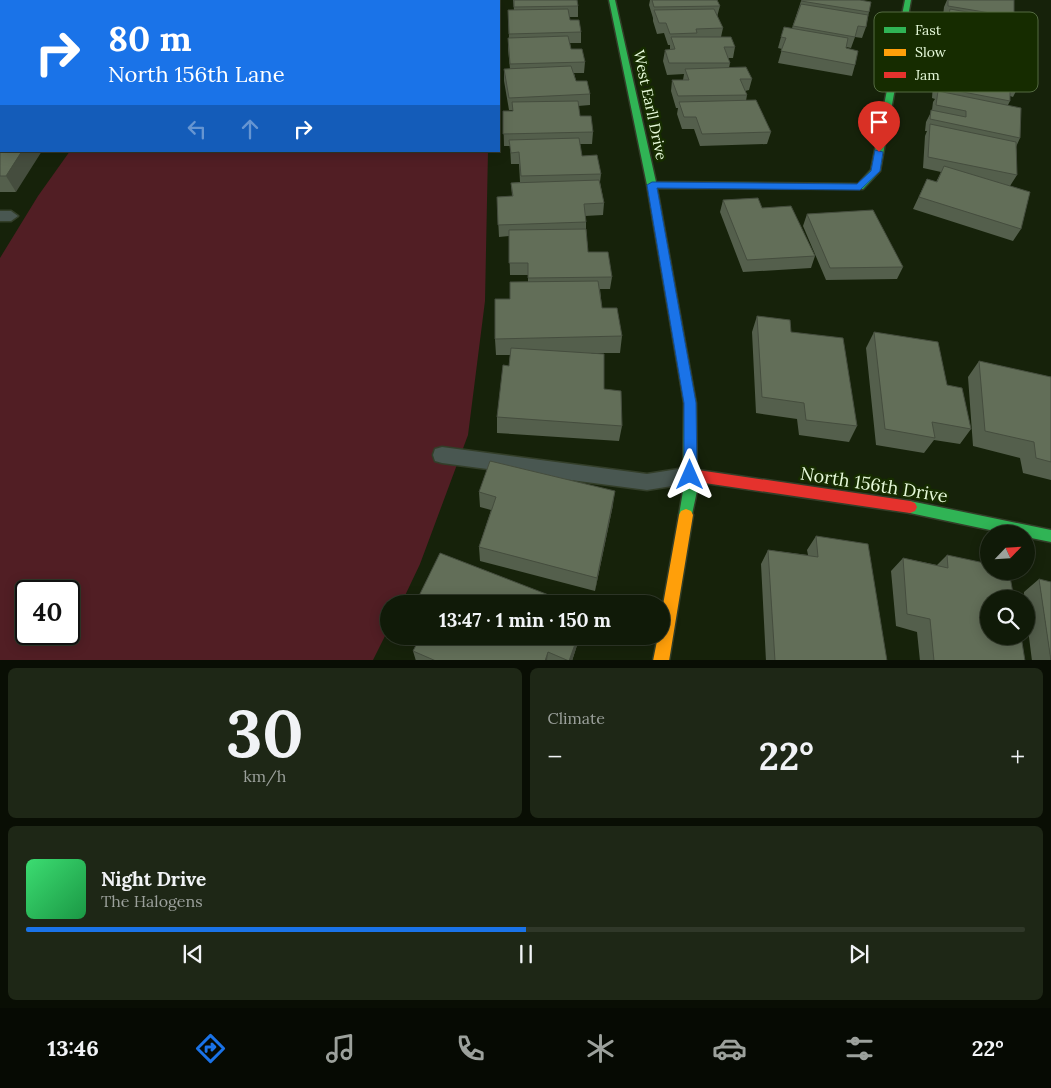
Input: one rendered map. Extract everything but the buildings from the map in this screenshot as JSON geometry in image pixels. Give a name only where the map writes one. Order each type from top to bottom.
[{"type":"street","name":"West Earll Drive","points":[[612,0],[652,185],[690,403],[689,500],[661,660]]},
{"type":"street","points":[[652,185],[860,187],[875,171],[890,92]]},
{"type":"street","name":"North 156th Drive","points":[[690,475],[858,500],[1015,527],[1051,536]]},
{"type":"lane","points":[[442,455],[647,482],[690,475]]},
{"type":"shaded area","points":[[69,152],[488,152],[485,301],[468,435],[420,564],[405,595],[380,595],[380,645],[373,660],[0,660],[0,258],[38,196]]},
{"type":"traffic: fast","points":[[612,0],[652,185],[690,403],[690,491],[686,515]]},
{"type":"traffic: fast","points":[[906,12],[908,0]]},
{"type":"traffic: fast","points":[[652,185],[860,187],[875,171],[890,92]]},
{"type":"traffic: fast","points":[[910,507],[1051,536]]},
{"type":"traffic: slow","points":[[661,660],[686,515]]},
{"type":"traffic: jam","points":[[691,475],[910,507]]},
{"type":"route","points":[[690,475],[690,403],[652,185],[860,187],[875,171],[879,152]]}]
